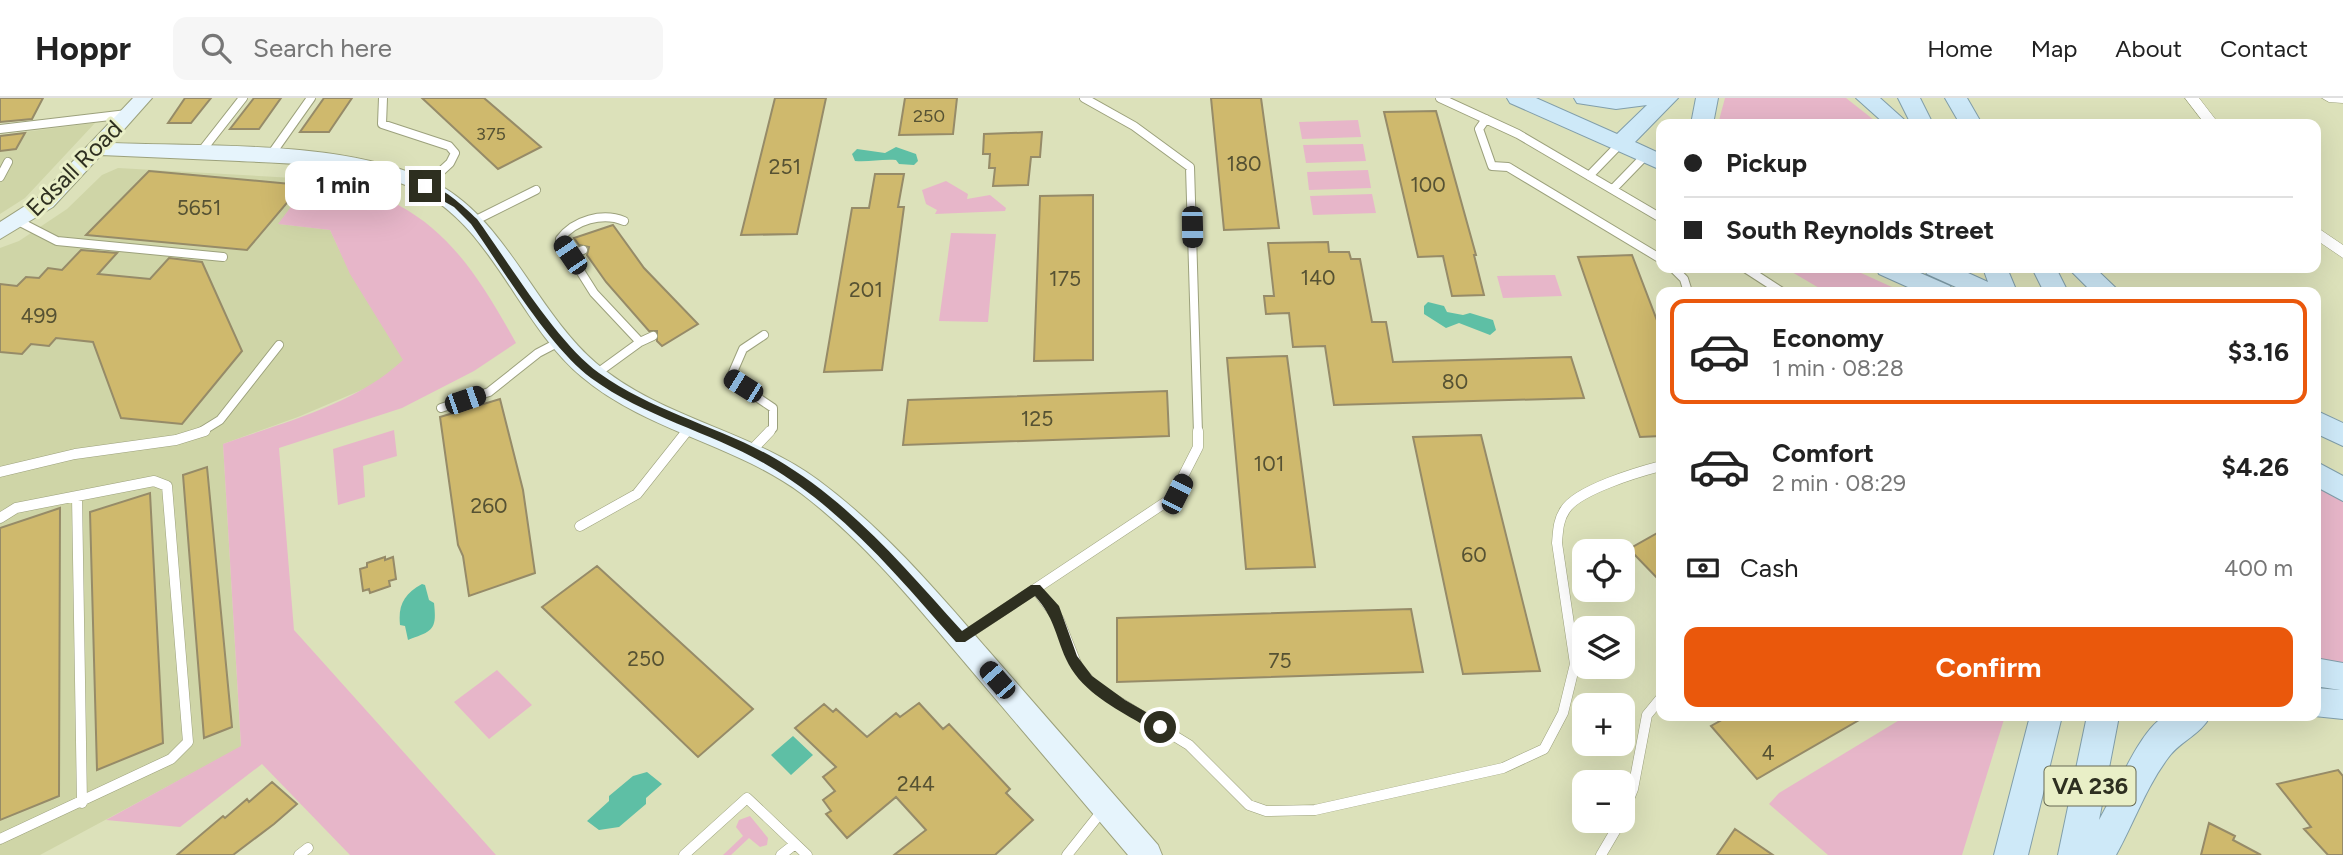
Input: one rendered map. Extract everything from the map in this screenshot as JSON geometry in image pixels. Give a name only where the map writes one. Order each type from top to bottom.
[{"type":"main road","points":[[1518,98],[1656,151]]},
{"type":"main road","points":[[1563,98],[1627,138]]},
{"type":"main road","points":[[1585,98],[1624,102],[1656,98]]},
{"type":"main road","points":[[1627,138],[1667,98]]},
{"type":"main road","points":[[1704,119],[1707,98]]},
{"type":"main road","points":[[1867,98],[1892,119]]},
{"type":"main road","points":[[1909,98],[1920,119]]},
{"type":"main road","points":[[1956,98],[1968,119]]},
{"type":"main road","points":[[1915,273],[1972,287]]},
{"type":"main road","points":[[2086,273],[2102,287]]},
{"type":"main road","points":[[2321,423],[2343,436]]},
{"type":"main road","points":[[2321,438],[2343,447]]},
{"type":"main road","points":[[2321,464],[2343,473]]},
{"type":"main road","points":[[2321,476],[2343,490]]},
{"type":"main road","points":[[2321,673],[2343,677]]},
{"type":"main road","points":[[2321,703],[2343,705]]},
{"type":"main road","name":"VA 236","points":[[2011,855],[2045,721]]},
{"type":"main road","name":"VA 236","points":[[2075,855],[2102,721]]},
{"type":"main road","points":[[2097,855],[2123,809],[2141,766],[2183,721]]},
{"type":"street","name":"Edsall Road","points":[[0,232],[20,222],[46,202],[143,98]]},
{"type":"street","points":[[2192,98],[2208,119]]},
{"type":"street","points":[[2329,98],[2343,99]]},
{"type":"street","points":[[97,149],[270,156],[356,163],[425,186],[457,205],[474,222],[561,341],[594,375],[653,411],[750,452],[813,488],[868,535],[961,638],[1147,855]]},
{"type":"street","points":[[2321,236],[2343,253]]},
{"type":"lane","points":[[200,153],[243,98]]},
{"type":"lane","points":[[270,156],[311,98]]},
{"type":"lane","points":[[383,98],[382,124],[390,130],[449,146],[455,153],[450,163],[425,186]]},
{"type":"lane","points":[[961,638],[1177,494],[1198,447],[1190,167],[1134,125],[1084,98]]},
{"type":"lane","points":[[1440,98],[1486,118],[1656,215]]},
{"type":"lane","points":[[0,129],[129,113]]},
{"type":"lane","points":[[1486,118],[1479,129],[1492,166],[1508,167],[1656,256]]},
{"type":"lane","points":[[1588,176],[1627,138]]},
{"type":"lane","points":[[1613,189],[1656,152]]},
{"type":"lane","points":[[0,163],[8,162],[0,177]]},
{"type":"lane","points":[[474,222],[536,190]]},
{"type":"lane","points":[[624,221],[605,217],[567,229],[560,239],[594,293],[640,342]]},
{"type":"lane","points":[[20,222],[57,241],[223,257]]},
{"type":"lane","points":[[570,255],[583,250]]},
{"type":"lane","points":[[1753,273],[1774,287]]},
{"type":"lane","points":[[750,452],[773,428],[773,408],[730,379],[743,349],[764,335]]},
{"type":"lane","points":[[594,375],[640,342],[653,336]]},
{"type":"lane","points":[[440,408],[489,392],[538,353],[561,341]]},
{"type":"lane","points":[[0,472],[75,454],[176,440],[206,431],[220,420],[279,345]]},
{"type":"lane","points":[[580,526],[637,494],[691,426]]},
{"type":"lane","points":[[1036,589],[1055,610],[1072,659],[1087,680],[1120,705],[1195,749],[1250,806],[1270,812],[1318,810],[1494,770],[1540,754],[1550,742],[1570,691],[1575,663],[1573,634],[1557,556],[1560,518],[1566,506],[1619,480],[1656,468]]},
{"type":"lane","points":[[0,518],[16,508],[154,481],[167,486],[188,742],[171,759],[82,803],[0,839]]},
{"type":"lane","points":[[77,496],[82,803]]},
{"type":"lane","points":[[1635,778],[1647,715],[1656,704]]},
{"type":"lane","points":[[684,855],[747,798],[807,855]]},
{"type":"lane","points":[[1067,855],[1105,807]]},
{"type":"lane","points":[[1601,855],[1614,833]]},
{"type":"lane","points":[[781,855],[795,844]]},
{"type":"shaded area","points":[[1725,98],[1846,98],[1873,119],[1719,119]]},
{"type":"shaded area","points":[[1358,120],[1361,137],[1302,139],[1299,122]]},
{"type":"shaded area","points":[[95,123],[25,198],[0,214],[0,135]]},
{"type":"shaded area","points":[[1363,144],[1366,161],[1306,163],[1303,145]]},
{"type":"shaded area","points":[[118,168],[312,179],[279,224],[330,230],[351,274],[404,360],[378,383],[298,417],[223,444],[241,747],[40,855],[0,855],[0,248],[19,241],[67,209],[102,175]]},
{"type":"shaded area","points":[[1368,170],[1371,188],[1309,190],[1307,172]]},
{"type":"shaded area","points":[[312,179],[351,187],[384,198],[412,213],[436,232],[478,280],[516,343],[474,371],[402,408],[279,448],[294,630],[496,855],[350,855],[262,764],[180,827],[106,820],[241,746],[223,444],[341,401],[384,376],[403,360],[350,274],[330,230],[278,224]]},
{"type":"shaded area","points":[[946,181],[968,194],[967,199],[990,195],[1006,208],[1005,211],[935,214],[937,210],[926,204],[922,190]]},
{"type":"shaded area","points":[[1372,194],[1376,213],[1313,215],[1310,196]]},
{"type":"shaded area","points":[[951,233],[996,234],[988,322],[939,321]]},
{"type":"shaded area","points":[[1794,273],[1861,273],[1892,287],[1817,287]]},
{"type":"shaded area","points":[[1555,275],[1562,296],[1503,298],[1497,276]]},
{"type":"shaded area","points":[[394,430],[397,456],[363,466],[365,497],[338,505],[333,449]]},
{"type":"shaded area","points":[[2321,488],[2343,501],[2343,664],[2321,658]]},
{"type":"shaded area","points":[[497,670],[532,705],[489,739],[454,702]]},
{"type":"shaded area","points":[[1898,721],[2003,721],[1962,855],[1828,855],[1769,804],[1779,793]]},
{"type":"shaded area","points":[[750,816],[768,838],[767,845],[760,847],[749,838],[731,855],[723,855],[743,836],[736,827],[739,820]]},
{"type":"water","points":[[896,147],[916,154],[918,161],[914,165],[899,164],[896,160],[855,161],[852,154],[857,149],[885,153]]},
{"type":"water","points":[[1428,302],[1444,306],[1447,312],[1463,315],[1470,313],[1493,320],[1496,330],[1490,335],[1459,323],[1446,328],[1424,314],[1424,306]]},
{"type":"water","points":[[422,584],[425,585],[429,600],[434,603],[434,624],[428,631],[408,640],[405,626],[400,625],[401,606],[407,596]]},
{"type":"water","points":[[793,736],[813,755],[791,775],[771,755]]},
{"type":"water","points":[[647,772],[662,784],[646,798],[646,804],[619,827],[599,830],[587,821],[609,801],[609,796],[633,776]]},
{"type":"building","points":[[0,98],[43,98],[32,119],[0,122]]},
{"type":"building","points":[[185,98],[211,98],[191,123],[168,123]]},
{"type":"building","points":[[254,98],[281,98],[259,129],[230,129]]},
{"type":"building","points":[[324,98],[352,98],[329,132],[300,132]]},
{"type":"building","points":[[422,98],[484,98],[541,147],[498,169]]},
{"type":"building","points":[[775,98],[826,98],[797,234],[741,235]]},
{"type":"building","points":[[905,98],[957,98],[953,134],[899,135]]},
{"type":"building","points":[[1211,98],[1261,98],[1279,228],[1224,230]]},
{"type":"building","points":[[1436,111],[1476,255],[1484,295],[1452,296],[1443,256],[1418,257],[1384,112]]},
{"type":"building","points":[[1042,132],[1040,157],[1031,157],[1028,185],[993,186],[995,168],[989,168],[990,154],[983,154],[984,134]]},
{"type":"building","points":[[25,133],[16,149],[0,151],[0,136]]},
{"type":"building","points":[[149,171],[302,185],[247,250],[86,235]]},
{"type":"building","points":[[875,174],[904,174],[898,207],[904,207],[882,370],[824,372],[852,208],[869,208]]},
{"type":"building","points":[[1093,195],[1093,360],[1034,361],[1040,196]]},
{"type":"building","points":[[613,225],[644,268],[698,324],[662,346],[657,341],[657,331],[649,331],[606,282],[587,255],[589,247],[579,245],[574,238]]},
{"type":"building","points":[[1328,242],[1329,252],[1349,252],[1351,259],[1360,259],[1372,322],[1386,322],[1393,362],[1571,357],[1584,398],[1334,405],[1325,346],[1293,347],[1289,313],[1266,314],[1264,296],[1274,296],[1268,243]]},
{"type":"building","points":[[81,250],[117,253],[98,274],[150,279],[169,258],[202,262],[242,351],[182,424],[121,418],[93,342],[56,338],[49,346],[31,344],[22,354],[0,352],[0,284],[17,286],[26,277],[39,278],[48,268],[62,270]]},
{"type":"building","points":[[1632,255],[1656,318],[1656,436],[1640,437],[1578,257]]},
{"type":"building","points":[[1287,356],[1315,567],[1246,569],[1227,358]]},
{"type":"building","points":[[1167,391],[1169,436],[903,445],[908,400]]},
{"type":"building","points":[[500,399],[523,490],[535,573],[469,596],[463,556],[458,545],[440,417]]},
{"type":"building","points":[[1481,435],[1540,671],[1463,674],[1413,437]]},
{"type":"building","points":[[207,467],[232,727],[204,738],[183,475]]},
{"type":"building","points":[[150,493],[163,743],[97,770],[90,512]]},
{"type":"building","points":[[60,508],[59,796],[0,820],[0,528]]},
{"type":"building","points":[[1656,534],[1656,577],[1635,555],[1635,546]]},
{"type":"building","points":[[385,557],[385,560],[393,557],[396,579],[389,581],[390,586],[370,593],[369,589],[363,591],[360,569],[367,567],[367,563]]},
{"type":"building","points":[[597,566],[753,709],[698,757],[542,607]]},
{"type":"building","points":[[1411,609],[1423,672],[1117,682],[1117,618]]},
{"type":"building","points":[[919,703],[943,729],[949,724],[1010,789],[1006,793],[1033,820],[995,855],[894,855],[926,830],[896,797],[847,838],[826,814],[831,811],[823,800],[835,791],[823,777],[836,767],[795,728],[824,704],[833,712],[836,709],[867,737],[896,713],[900,717]]},
{"type":"building","points":[[1720,721],[1857,721],[1757,779],[1711,726]]},
{"type":"building","points":[[2338,770],[2343,776],[2343,855],[2328,855],[2304,829],[2311,827],[2277,784]]},
{"type":"building","points":[[272,782],[297,804],[274,824],[233,855],[177,855],[223,816],[225,818],[247,799],[249,802]]},
{"type":"building","points":[[2209,823],[2235,836],[2233,840],[2261,855],[2201,855]]},
{"type":"building","points":[[1735,829],[1773,855],[1717,855]]},
{"type":"route","points":[[425,186],[466,213],[567,349],[594,375],[653,411],[768,460],[813,488],[868,535],[961,638],[1036,589],[1055,610],[1065,632],[1072,659],[1087,680],[1120,705],[1160,727]]}]
